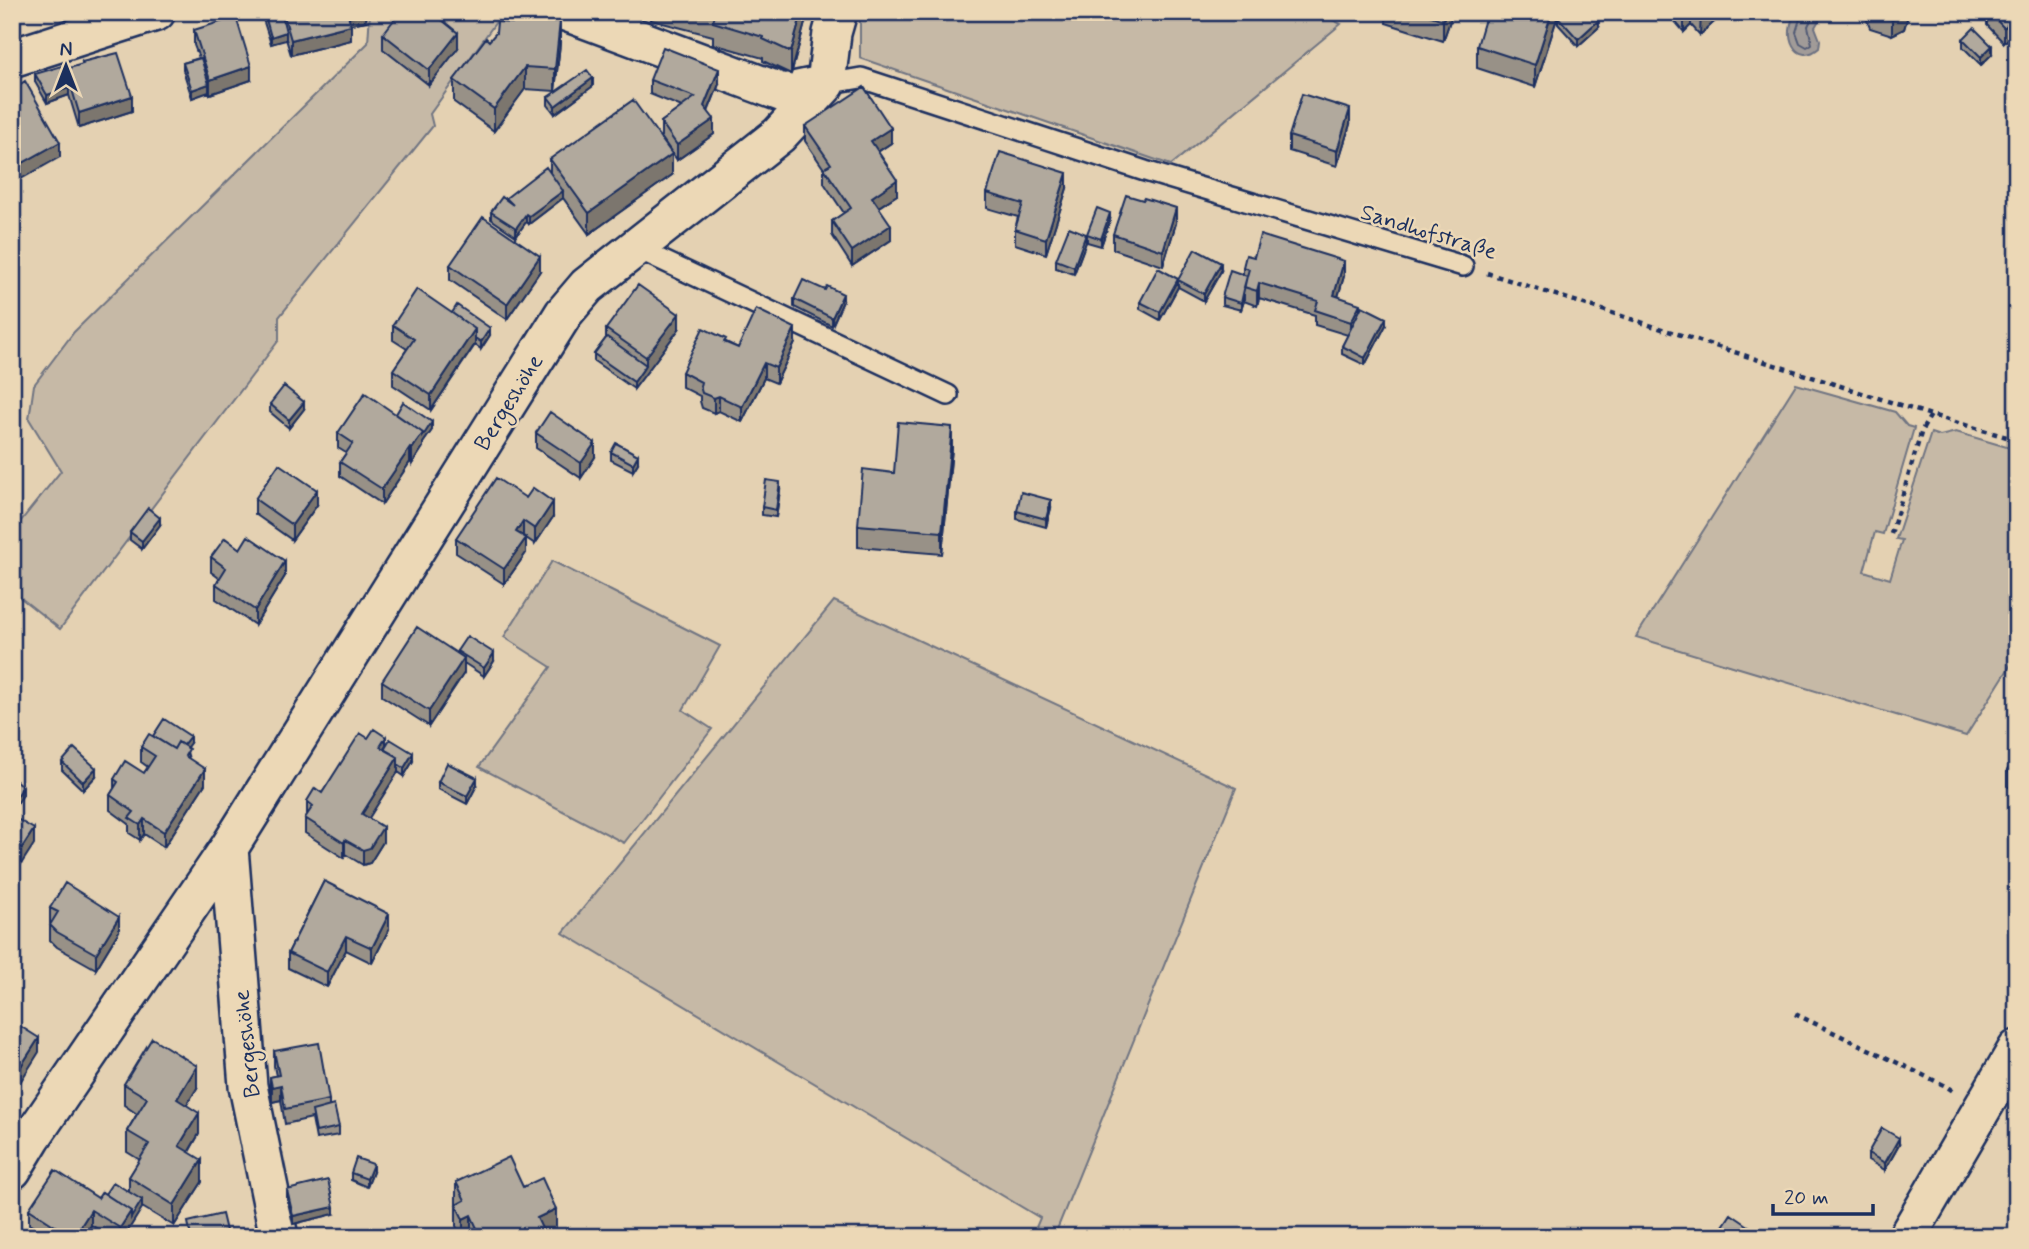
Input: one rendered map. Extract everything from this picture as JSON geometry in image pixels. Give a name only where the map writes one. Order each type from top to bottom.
[{"type":"street","points":[[12,58],[156,12]]},
{"type":"street","points":[[566,12],[783,93],[826,84],[832,33],[838,12]]},
{"type":"street","name":"Bergeshöhe","points":[[12,1170],[229,848],[564,313],[587,286],[779,135],[826,84]]},
{"type":"street","name":"Bergeshöhe","points":[[229,848],[248,1087],[279,1237]]},
{"type":"street","points":[[1907,1237],[2017,1049]]},
{"type":"lane","name":"Sandhofstraße","points":[[826,84],[861,78],[1145,171],[1463,266]]},
{"type":"lane","points":[[636,248],[948,395]]},
{"type":"path","name":"Sandhofstraße","points":[[1463,266],[2017,440]]},
{"type":"path","points":[[1891,534],[1922,430],[1931,415]]},
{"type":"path","points":[[1795,1014],[1946,1086],[1979,1111]]},
{"type":"shaded area","points":[[370,12],[479,12],[498,19],[430,114],[433,126],[279,317],[279,340],[60,629],[12,591],[12,532],[61,471],[29,419],[34,385],[74,332],[368,43]]},
{"type":"shaded area","points":[[860,12],[1317,12],[1341,24],[1171,165],[860,58]]},
{"type":"shaded area","points":[[1796,384],[1895,412],[1907,426],[1914,428],[1883,534],[1875,532],[1864,571],[1890,579],[1902,540],[1896,539],[1931,433],[1940,436],[1956,432],[2017,450],[2017,655],[1966,736],[1636,637]]},
{"type":"shaded area","points":[[552,561],[720,646],[683,710],[712,729],[624,843],[479,767],[551,667],[504,637]]},
{"type":"shaded area","points":[[834,601],[1236,788],[1054,1237],[1032,1237],[1040,1218],[563,933]]},
{"type":"water","points":[[1797,12],[1824,12],[1815,27],[1820,40],[1819,48],[1811,53],[1803,54],[1797,51],[1790,38],[1792,20]]},
{"type":"building","points":[[264,12],[281,12],[286,32],[271,37]]},
{"type":"building","points":[[283,12],[347,12],[351,25],[291,40]]},
{"type":"building","points":[[347,12],[367,12],[349,17]]},
{"type":"building","points":[[400,12],[432,12],[458,33],[429,70],[383,34]]},
{"type":"building","points":[[704,12],[802,12],[791,52],[763,37],[713,22],[715,15]]},
{"type":"building","points":[[1420,12],[1446,12],[1443,20]]},
{"type":"building","points":[[1487,12],[1552,12],[1535,65],[1477,46]]},
{"type":"building","points":[[1563,12],[1592,12],[1599,20],[1578,39],[1558,17]]},
{"type":"building","points":[[1870,12],[1905,12],[1892,20]]},
{"type":"building","points":[[1989,12],[2017,12],[2017,15],[2004,28]]},
{"type":"building","points":[[236,17],[251,66],[210,80],[194,30]]},
{"type":"building","points":[[515,17],[560,21],[555,69],[525,67],[494,109],[454,80],[486,38],[489,41],[496,33],[497,22],[515,23]]},
{"type":"building","points":[[1974,28],[1992,46],[1981,57],[1963,39]]},
{"type":"building","points":[[663,47],[719,69],[704,106],[714,119],[677,145],[661,122],[695,97],[650,80]]},
{"type":"building","points":[[118,53],[132,96],[79,113],[66,69]]},
{"type":"building","points":[[201,58],[209,84],[192,90],[183,63]]},
{"type":"building","points":[[62,66],[69,88],[47,95],[35,74]]},
{"type":"building","points":[[587,70],[593,78],[555,106],[548,97]]},
{"type":"building","points":[[25,81],[60,142],[12,169],[12,90]]},
{"type":"building","points":[[864,87],[891,128],[871,141],[897,180],[872,197],[891,225],[852,251],[832,221],[851,208],[824,168],[831,164],[805,126]]},
{"type":"building","points":[[1302,94],[1350,109],[1337,151],[1289,136]]},
{"type":"building","points":[[633,100],[672,154],[589,213],[550,159]]},
{"type":"building","points":[[1000,152],[1067,173],[1046,239],[1015,229],[1023,204],[987,193]]},
{"type":"building","points":[[546,167],[563,191],[529,216],[526,214],[516,228],[491,212],[502,197],[513,205],[506,198]]},
{"type":"building","points":[[1126,195],[1176,208],[1163,251],[1113,234]]},
{"type":"building","points":[[1097,208],[1110,213],[1101,239],[1087,234]]},
{"type":"building","points":[[483,217],[540,256],[507,304],[450,265]]},
{"type":"building","points":[[1069,227],[1086,234],[1074,267],[1056,260]]},
{"type":"building","points":[[1260,235],[1344,261],[1334,295],[1360,304],[1351,322],[1315,310],[1318,301],[1259,283],[1257,291],[1244,287],[1249,269],[1243,267],[1246,255],[1254,257]]},
{"type":"building","points":[[1195,249],[1221,263],[1204,294],[1178,280]]},
{"type":"building","points":[[1158,268],[1178,279],[1160,312],[1140,302]]},
{"type":"building","points":[[1230,270],[1247,276],[1241,303],[1222,297]]},
{"type":"building","points":[[803,280],[825,290],[827,286],[843,294],[832,318],[794,299]]},
{"type":"building","points":[[638,285],[679,314],[646,357],[606,329]]},
{"type":"building","points":[[417,289],[475,329],[431,395],[393,370],[414,339],[393,325]]},
{"type":"building","points":[[457,305],[490,328],[481,342],[475,338],[475,329],[452,313]]},
{"type":"building","points":[[1362,306],[1386,318],[1365,358],[1342,346]]},
{"type":"building","points":[[756,309],[795,328],[776,368],[764,363],[742,407],[719,396],[714,398],[702,393],[701,382],[682,372],[703,328],[738,348]]},
{"type":"building","points":[[607,337],[646,365],[634,382],[594,354]]},
{"type":"building","points":[[284,386],[304,402],[289,420],[270,404]]},
{"type":"building","points":[[365,393],[423,433],[382,489],[340,462],[353,443],[338,433]]},
{"type":"building","points":[[403,402],[432,422],[423,436],[423,433],[396,414]]},
{"type":"building","points":[[550,412],[595,443],[581,463],[536,433]]},
{"type":"building","points":[[898,422],[952,427],[942,532],[858,525],[863,469],[894,473]]},
{"type":"building","points":[[616,443],[638,455],[633,464],[611,452]]},
{"type":"building","points":[[279,464],[317,490],[292,525],[255,499]]},
{"type":"building","points":[[496,478],[526,498],[533,488],[553,502],[535,529],[523,521],[516,532],[526,538],[504,569],[456,538]]},
{"type":"building","points":[[766,480],[780,482],[776,510],[762,507]]},
{"type":"building","points":[[1021,492],[1051,500],[1046,519],[1017,511]]},
{"type":"building","points":[[148,508],[160,518],[142,541],[130,532]]},
{"type":"building","points":[[248,536],[285,561],[255,610],[216,584],[226,568],[211,557],[225,538],[240,549]]},
{"type":"building","points":[[417,627],[464,658],[429,711],[382,681]]},
{"type":"building","points":[[467,636],[494,653],[484,668],[457,651]]},
{"type":"building","points":[[164,719],[190,736],[183,745],[178,742],[174,749],[153,736]]},
{"type":"building","points":[[374,729],[386,737],[380,747],[398,757],[362,814],[383,827],[370,848],[363,850],[345,840],[344,843],[305,818],[313,806],[307,801],[315,788],[322,793],[360,733],[368,738]]},
{"type":"building","points":[[149,734],[174,749],[178,742],[189,749],[185,756],[205,769],[164,832],[144,819],[140,825],[129,818],[134,812],[110,795],[118,782],[114,779],[125,761],[144,773],[155,756],[141,747]]},
{"type":"building","points":[[390,739],[413,753],[404,768],[398,764],[398,757],[384,749]]},
{"type":"building","points":[[74,748],[96,768],[83,782],[62,762]]},
{"type":"building","points":[[2017,755],[2017,777],[2007,771]]},
{"type":"building","points":[[447,763],[477,778],[467,796],[438,782]]},
{"type":"building","points":[[12,777],[23,787],[12,804]]},
{"type":"building","points":[[12,816],[34,829],[12,863]]},
{"type":"building","points":[[324,881],[389,914],[372,948],[346,936],[327,972],[288,953]]},
{"type":"building","points":[[65,883],[119,917],[96,954],[57,932],[50,925],[58,912],[50,908]]},
{"type":"building","points":[[12,1021],[39,1038],[12,1080]]},
{"type":"building","points":[[152,1038],[197,1066],[177,1099],[199,1113],[179,1146],[202,1160],[174,1205],[129,1177],[149,1144],[127,1131],[147,1098],[124,1084]]},
{"type":"building","points":[[319,1043],[329,1100],[285,1109],[281,1085],[272,1087],[270,1077],[279,1075],[274,1051]]},
{"type":"building","points":[[334,1105],[339,1127],[316,1132],[312,1111]]},
{"type":"building","points":[[1882,1128],[1899,1138],[1885,1163],[1868,1153]]},
{"type":"building","points":[[509,1157],[523,1187],[542,1178],[556,1209],[537,1218],[546,1237],[481,1237],[471,1215],[463,1219],[456,1205],[465,1200],[456,1182]]},
{"type":"building","points":[[356,1158],[373,1164],[367,1179],[351,1173]]},
{"type":"building","points":[[55,1170],[98,1198],[102,1192],[131,1211],[120,1228],[91,1210],[72,1237],[29,1209]]},
{"type":"building","points":[[328,1180],[334,1207],[293,1216],[287,1190]]},
{"type":"building","points":[[113,1182],[142,1200],[131,1218],[131,1211],[105,1194]]},
{"type":"building","points":[[222,1214],[227,1235],[191,1237],[188,1222]]},
{"type":"building","points":[[1731,1214],[1756,1231],[1753,1237],[1716,1237]]}]
